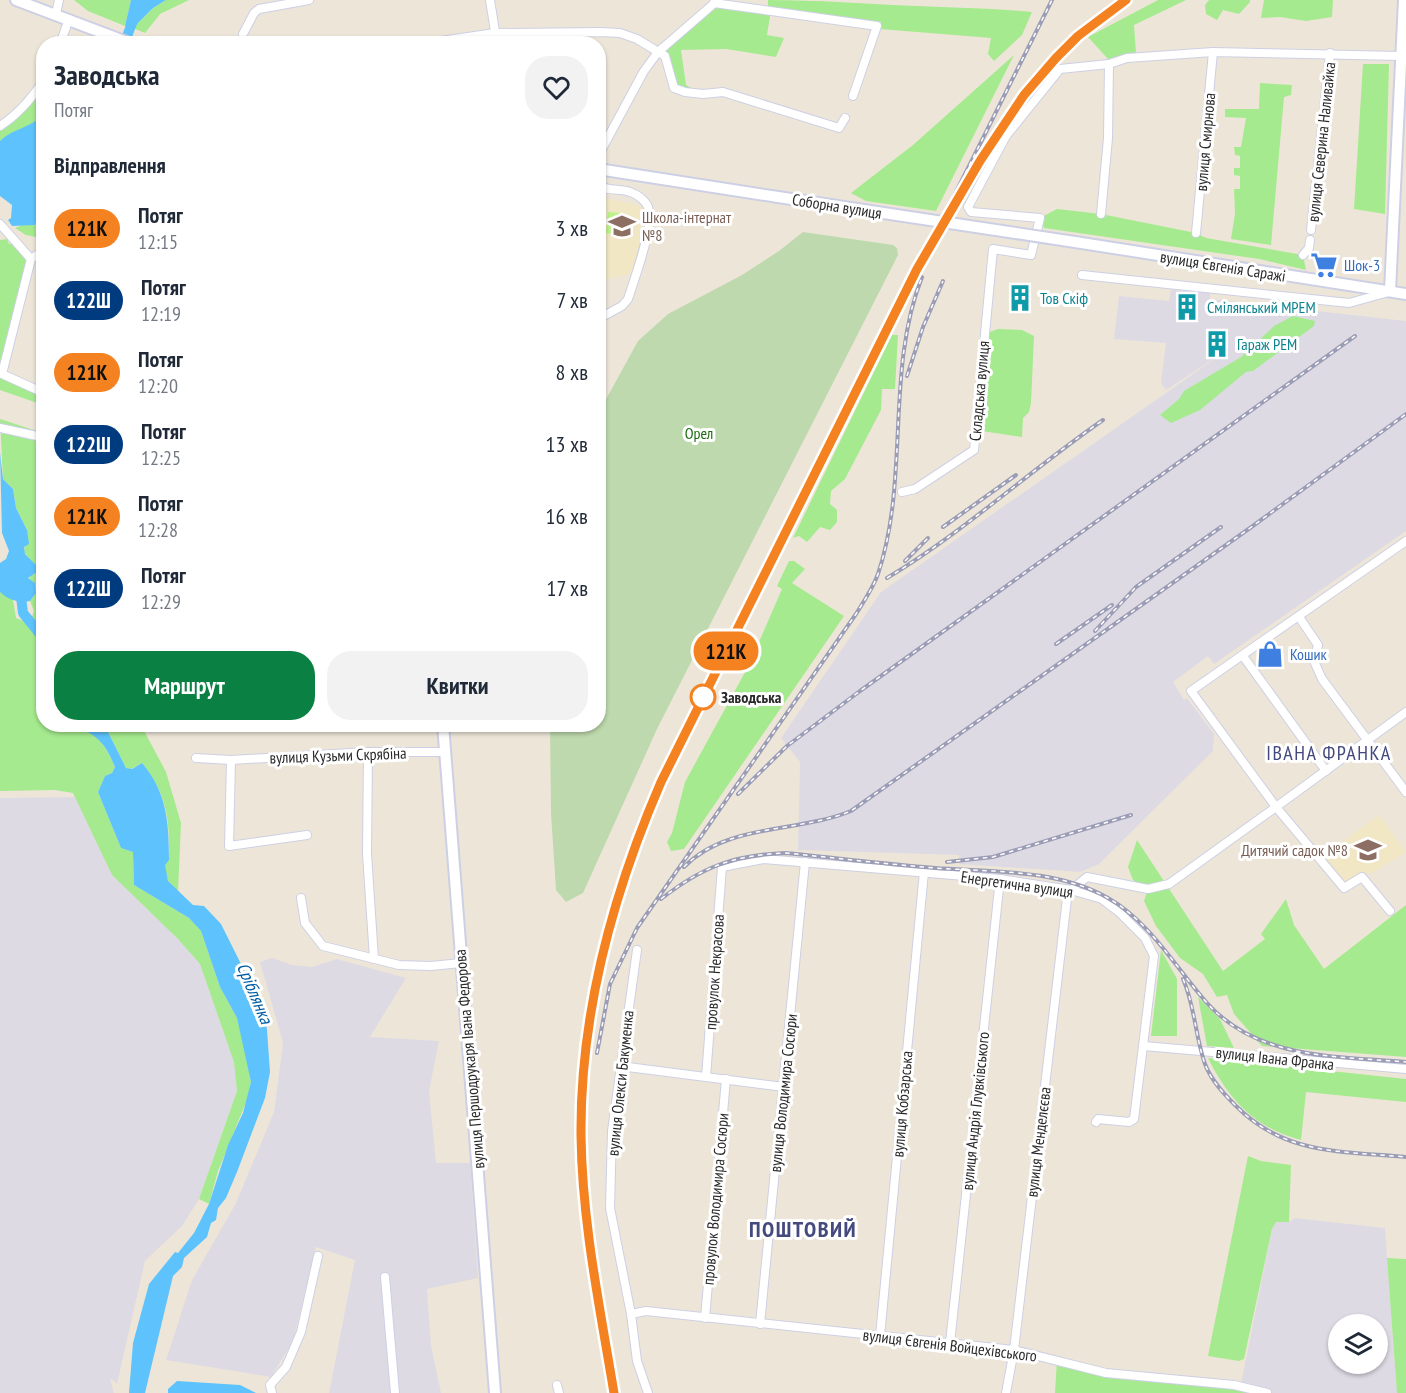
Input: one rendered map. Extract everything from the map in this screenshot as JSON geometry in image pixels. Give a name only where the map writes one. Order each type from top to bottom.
[{"type":"main road","points":[[16,0],[113,36]]},
{"type":"main road","points":[[1390,291],[1404,0]]},
{"type":"main road","name":"Соборна вулиця","points":[[606,171],[1075,242]]},
{"type":"main road","name":"вулиця Євгенія Саражі","points":[[1075,242],[1406,294]]},
{"type":"main road","name":"вулиця Першодрукаря Івана Федорова","points":[[444,732],[495,1393]]},
{"type":"street","points":[[56,14],[59,0]]},
{"type":"street","points":[[243,34],[254,13],[259,9],[309,0]]},
{"type":"street","points":[[490,0],[496,36]]},
{"type":"street","points":[[606,141],[644,71],[658,52],[716,2],[877,26],[853,96]]},
{"type":"street","points":[[63,36],[69,19]]},
{"type":"street","points":[[475,36],[495,33],[611,32],[643,42],[667,58],[674,88],[703,94],[723,92],[839,128],[845,118]]},
{"type":"street","points":[[643,42],[648,55],[644,71]]},
{"type":"street","name":"вулиця Северина Наливайка","points":[[993,249],[1031,255],[1040,218],[971,212],[968,207],[1006,136],[1060,69],[1109,64],[1128,58],[1213,52],[1401,56]]},
{"type":"street","name":"вулиця Смирнова","points":[[1197,232],[1213,52]]},
{"type":"street","name":"вулиця Северина Наливайка","points":[[1311,230],[1330,53]]},
{"type":"street","points":[[1101,214],[1108,138],[1109,64]]},
{"type":"street","points":[[0,126],[13,118],[36,92]]},
{"type":"street","points":[[606,189],[630,192],[644,201],[649,212],[646,242],[628,299],[622,306],[606,315]]},
{"type":"street","points":[[0,224],[31,259]]},
{"type":"street","name":"вулиця Северина Наливайка","points":[[1303,255],[1309,248],[1310,240]]},
{"type":"street","name":"Складська вулиця","points":[[902,492],[915,489],[974,450],[993,249]]},
{"type":"street","points":[[36,256],[31,259],[2,374],[36,389]]},
{"type":"street","points":[[1082,275],[1349,303],[1390,291]]},
{"type":"street","points":[[0,428],[36,436]]},
{"type":"street","points":[[1389,911],[1362,877],[1344,888],[1276,807],[1191,691],[1406,541]]},
{"type":"street","points":[[1299,617],[1318,645],[1314,661],[1322,679],[1406,792]]},
{"type":"street","points":[[1243,656],[1326,771]]},
{"type":"street","points":[[1069,890],[1087,877],[1148,889],[1169,884],[1406,712]]},
{"type":"street","points":[[368,752],[368,854],[374,959]]},
{"type":"street","name":"вулиця Кузьми Скрябіна","points":[[196,758],[231,760],[368,752],[446,752]]},
{"type":"street","points":[[231,760],[229,846],[306,835]]},
{"type":"street","name":"Енергетична вулиця","points":[[722,867],[764,859],[805,862],[1000,879],[1069,890],[1102,898],[1136,927],[1154,956],[1134,1119],[1129,1122],[1098,1119],[1096,1122]]},
{"type":"street","name":"вулиця Володимира Сосюри","points":[[760,1324],[805,862]]},
{"type":"street","name":"провулок Некрасова","points":[[706,1077],[722,867]]},
{"type":"street","name":"вулиця Кобзарська","points":[[880,1336],[924,872]]},
{"type":"street","name":"вулиця Андрія Глувківського","points":[[950,1343],[1000,879]]},
{"type":"street","name":"вулиця Менделєєва","points":[[1006,1393],[1014,1350],[1069,890]]},
{"type":"street","points":[[301,898],[305,924],[323,946],[399,965],[431,966],[461,963]]},
{"type":"street","name":"вулиця Олекси Бакуменка","points":[[637,950],[612,1131],[610,1208],[631,1314],[637,1361],[648,1393]]},
{"type":"street","name":"вулиця Івана Франка","points":[[1144,1046],[1406,1069]]},
{"type":"street","points":[[620,1066],[784,1087]]},
{"type":"street","name":"провулок Володимира Сосюри","points":[[705,1318],[726,1079]]},
{"type":"street","points":[[272,1393],[270,1385],[286,1367],[301,1332],[318,1256]]},
{"type":"street","points":[[385,1277],[395,1393]]},
{"type":"street","name":"вулиця Євгенія Войцехівського","points":[[631,1314],[646,1311],[1014,1350],[1106,1373],[1234,1385],[1267,1393]]},
{"type":"shaded area","name":"Школа-інтернат №8","points":[[606,199],[643,206],[647,210],[635,269],[631,274],[606,279]]},
{"type":"shaded area","points":[[1171,290],[1210,292],[1210,299],[1406,321],[1406,531],[1214,664],[1208,656],[1173,682],[1184,700],[1187,698],[1214,734],[1213,751],[1099,864],[1080,872],[959,864],[959,855],[798,850],[800,762],[781,738],[881,592],[1223,353],[1166,390],[1161,383],[1166,343],[1114,339],[1119,296],[1169,301]]},
{"type":"shaded area","points":[[76,797],[112,875],[178,939],[200,964],[235,1062],[237,1091],[199,1199],[182,1226],[145,1261],[117,1384],[110,1378],[114,1393],[0,1393],[0,798]]},
{"type":"shaded area","name":"Дитячий садок №8","points":[[1379,815],[1406,852],[1372,873],[1359,873],[1346,883],[1323,856]]},
{"type":"shaded area","points":[[272,958],[292,965],[312,967],[337,959],[406,978],[370,1037],[439,1041],[429,1091],[436,1163],[470,1163],[478,1278],[427,1289],[431,1345],[441,1393],[329,1393],[355,1260],[316,1247],[293,1341],[271,1377],[166,1360],[192,1280],[236,1203],[274,1112],[283,1043],[260,962]]},
{"type":"shaded area","points":[[1295,1218],[1385,1228],[1397,1393],[1267,1393],[1241,1384],[1272,1229],[1276,1222],[1289,1222]]},
{"type":"green space","points":[[74,0],[131,0],[125,26],[88,11]]},
{"type":"green space","points":[[166,0],[189,0],[160,14],[145,33],[133,28],[153,8]]},
{"type":"green space","points":[[768,0],[1032,12],[1022,35],[994,61],[988,54],[991,38],[880,29],[881,22],[768,7]]},
{"type":"green space","points":[[1158,0],[1186,0],[1134,25],[1136,53],[1108,59],[1088,37]]},
{"type":"green space","points":[[1209,0],[1250,0],[1250,2],[1239,14],[1223,10],[1217,20],[1206,14],[1205,5]]},
{"type":"green space","points":[[1264,0],[1333,0],[1332,17],[1306,21],[1280,17],[1261,18]]},
{"type":"green space","points":[[714,3],[771,10],[767,35],[784,38],[776,57],[726,49],[681,50],[686,85],[703,94],[674,88],[669,62],[658,52]]},
{"type":"green space","points":[[1014,55],[936,211],[866,201],[851,193],[913,145]]},
{"type":"green space","points":[[1363,64],[1389,64],[1385,214],[1354,209]]},
{"type":"green space","points":[[1260,83],[1292,85],[1291,95],[1284,97],[1271,245],[1231,239],[1235,214],[1234,189],[1240,189],[1240,176],[1234,175],[1234,168],[1240,168],[1240,156],[1235,155],[1234,147],[1241,147],[1246,118],[1225,117],[1225,109],[1259,109]]},
{"type":"green space","points":[[36,92],[36,122],[0,141],[0,128]]},
{"type":"green space","points":[[1057,209],[1101,214],[1196,233],[1206,238],[1303,255],[1306,270],[1259,259],[1044,228],[1040,218]]},
{"type":"green space","points":[[608,212],[621,213],[619,235],[606,233]]},
{"type":"green space","points":[[36,220],[36,237],[26,235],[15,228]]},
{"type":"green space","name":"Орел","points":[[803,232],[893,245],[897,248],[898,255],[657,729],[583,893],[566,902],[556,890],[551,813],[550,732],[606,732],[606,399],[638,341],[668,314],[742,275]]},
{"type":"green space","points":[[7,239],[9,244],[15,242],[29,260],[0,371],[0,240]]},
{"type":"green space","points":[[1293,316],[1315,321],[1314,326],[1253,371],[1246,372],[1200,410],[1171,423],[1160,415],[1179,399],[1184,391],[1241,357],[1274,326]]},
{"type":"green space","points":[[998,329],[1022,330],[1034,336],[1031,403],[1029,412],[1023,418],[1022,437],[982,431],[988,343],[990,332]]},
{"type":"green space","points":[[892,335],[898,335],[895,389],[882,389],[881,410],[845,479],[831,491],[830,504],[837,510],[837,522],[830,530],[820,527],[807,542],[799,536],[793,538]]},
{"type":"green space","points":[[0,377],[36,393],[36,403],[0,390]]},
{"type":"green space","points":[[0,419],[36,431],[36,593],[35,583],[29,580],[30,576],[35,574],[31,561],[24,552],[27,530],[16,508],[13,489],[3,479]]},
{"type":"green space","points":[[789,561],[794,561],[805,569],[792,583],[844,616],[684,849],[671,851],[667,842],[672,833],[685,782],[749,665],[782,589],[777,586]]},
{"type":"green space","points":[[0,592],[13,600],[16,618],[30,623],[34,611],[30,601],[36,593],[36,732],[88,732],[103,744],[115,767],[112,773],[105,776],[98,792],[121,848],[133,852],[134,885],[189,918],[201,931],[220,987],[237,1018],[251,1082],[247,1100],[218,1171],[209,1204],[199,1199],[237,1091],[234,1062],[200,964],[178,939],[112,875],[73,793],[55,790],[0,791]]},
{"type":"green space","points":[[108,732],[145,732],[166,772],[181,823],[178,892],[168,881],[164,865],[169,854],[169,831],[163,800],[155,781],[142,763],[131,769],[126,768]]},
{"type":"green space","points":[[1137,840],[1223,971],[1265,939],[1261,934],[1286,899],[1294,925],[1324,969],[1406,905],[1406,1057],[1262,1046],[1234,1014],[1227,995],[1217,997],[1203,974],[1180,958],[1156,926],[1144,901],[1148,889],[1133,880],[1128,867]]},
{"type":"green space","points":[[1161,950],[1177,979],[1177,1036],[1151,1036]]},
{"type":"green space","points":[[1198,997],[1220,1019],[1234,1048],[1207,1046]]},
{"type":"green space","points":[[1208,1058],[1406,1079],[1406,1102],[1306,1092],[1301,1140],[1270,1128],[1245,1110],[1225,1087]]},
{"type":"green space","points":[[1248,1156],[1261,1161],[1291,1165],[1289,1222],[1276,1222],[1272,1229],[1244,1359],[1239,1361],[1208,1356]]},
{"type":"green space","points":[[1387,1258],[1406,1259],[1406,1393],[1397,1393]]},
{"type":"green space","points":[[1057,1360],[1086,1369],[1267,1393],[1055,1393]]},
{"type":"water","points":[[131,0],[166,0],[153,8],[133,28],[125,26]]},
{"type":"water","points":[[36,120],[36,221],[35,225],[12,226],[8,220],[11,218],[12,205],[0,196],[0,141]]},
{"type":"water","points":[[0,452],[3,479],[13,489],[16,508],[27,530],[29,544],[24,547],[25,554],[36,565],[36,573],[28,578],[35,583],[36,593],[30,601],[14,600],[0,592],[0,563],[6,559],[9,551],[2,533]]},
{"type":"water","points":[[88,732],[108,732],[126,768],[132,769],[142,763],[157,785],[167,821],[169,860],[165,865],[168,881],[193,905],[204,906],[221,924],[264,1010],[267,1030],[270,1072],[265,1098],[226,1198],[218,1208],[216,1220],[211,1223],[207,1237],[184,1258],[182,1267],[173,1276],[145,1393],[129,1393],[133,1343],[149,1284],[194,1233],[209,1204],[228,1145],[243,1113],[251,1082],[237,1018],[220,987],[201,931],[189,918],[134,885],[133,852],[121,848],[98,792],[105,776],[112,773],[115,767],[108,752]]},
{"type":"water","points":[[177,1381],[240,1385],[256,1393],[168,1393],[168,1389]]},
{"type":"waterway","name":"Сріблянка","points":[[127,36],[141,0]]},
{"type":"waterway","name":"Сріблянка","points":[[20,589],[23,613],[36,629]]},
{"type":"railway","points":[[614,1393],[588,1232],[581,1135],[586,1044],[593,999],[614,910],[661,782],[1052,0]]},
{"type":"railway","points":[[976,168],[1007,120],[1042,76],[1081,36],[1126,0]]},
{"type":"railway","points":[[597,1053],[610,984],[637,928],[856,614],[876,579],[888,538],[893,500],[904,350],[911,313],[922,277]]},
{"type":"railway","points":[[907,376],[923,327],[943,281]]},
{"type":"railway","points":[[738,794],[787,746],[860,691],[1355,336]]},
{"type":"railway","points":[[684,867],[701,853],[721,843],[851,811],[1250,528],[1406,414]]},
{"type":"railway","points":[[887,578],[943,541],[1103,420]]},
{"type":"railway","points":[[943,527],[1016,475]]},
{"type":"railway","points":[[1095,631],[1136,587],[1221,527]]},
{"type":"railway","points":[[905,561],[928,538]]},
{"type":"railway","points":[[1056,644],[1112,605]]},
{"type":"railway","points":[[947,862],[993,857],[1131,815]]},
{"type":"railway","points":[[661,899],[690,879],[719,865],[767,854],[786,853],[1046,877],[1088,889],[1123,908],[1162,946],[1207,1003],[1227,1022],[1250,1035],[1300,1052],[1406,1062]]},
{"type":"railway","points":[[1183,979],[1208,1070],[1226,1096],[1254,1121],[1293,1142],[1314,1147],[1406,1157]]},
{"type":"train","name":"121К","points":[[614,1393],[595,1283],[585,1201],[582,1111],[585,1065],[595,991],[617,901],[644,822],[661,782],[917,269],[952,208],[1024,95],[1078,36],[1126,0]]},
{"type":"place","name":"Школа-інтернат №8","points":[[622,226]]},
{"type":"place","name":"Шок-3","points":[[1324,265]]},
{"type":"place","name":"Тов Скіф","points":[[1020,298]]},
{"type":"place","name":"Смілянський МРЕМ","points":[[1187,307]]},
{"type":"place","name":"Гараж РЕМ","points":[[1217,344]]},
{"type":"place","name":"Кошик","points":[[1270,654]]},
{"type":"place","name":"Заводська","points":[[703,697]]},
{"type":"place","name":"Дитячий садок №8","points":[[1368,850]]},
{"type":"district","name":"ІВАНА ФРАНКА","points":[[1329,753]]},
{"type":"district","name":"ПОШТОВИЙ","points":[[803,1229]]}]
